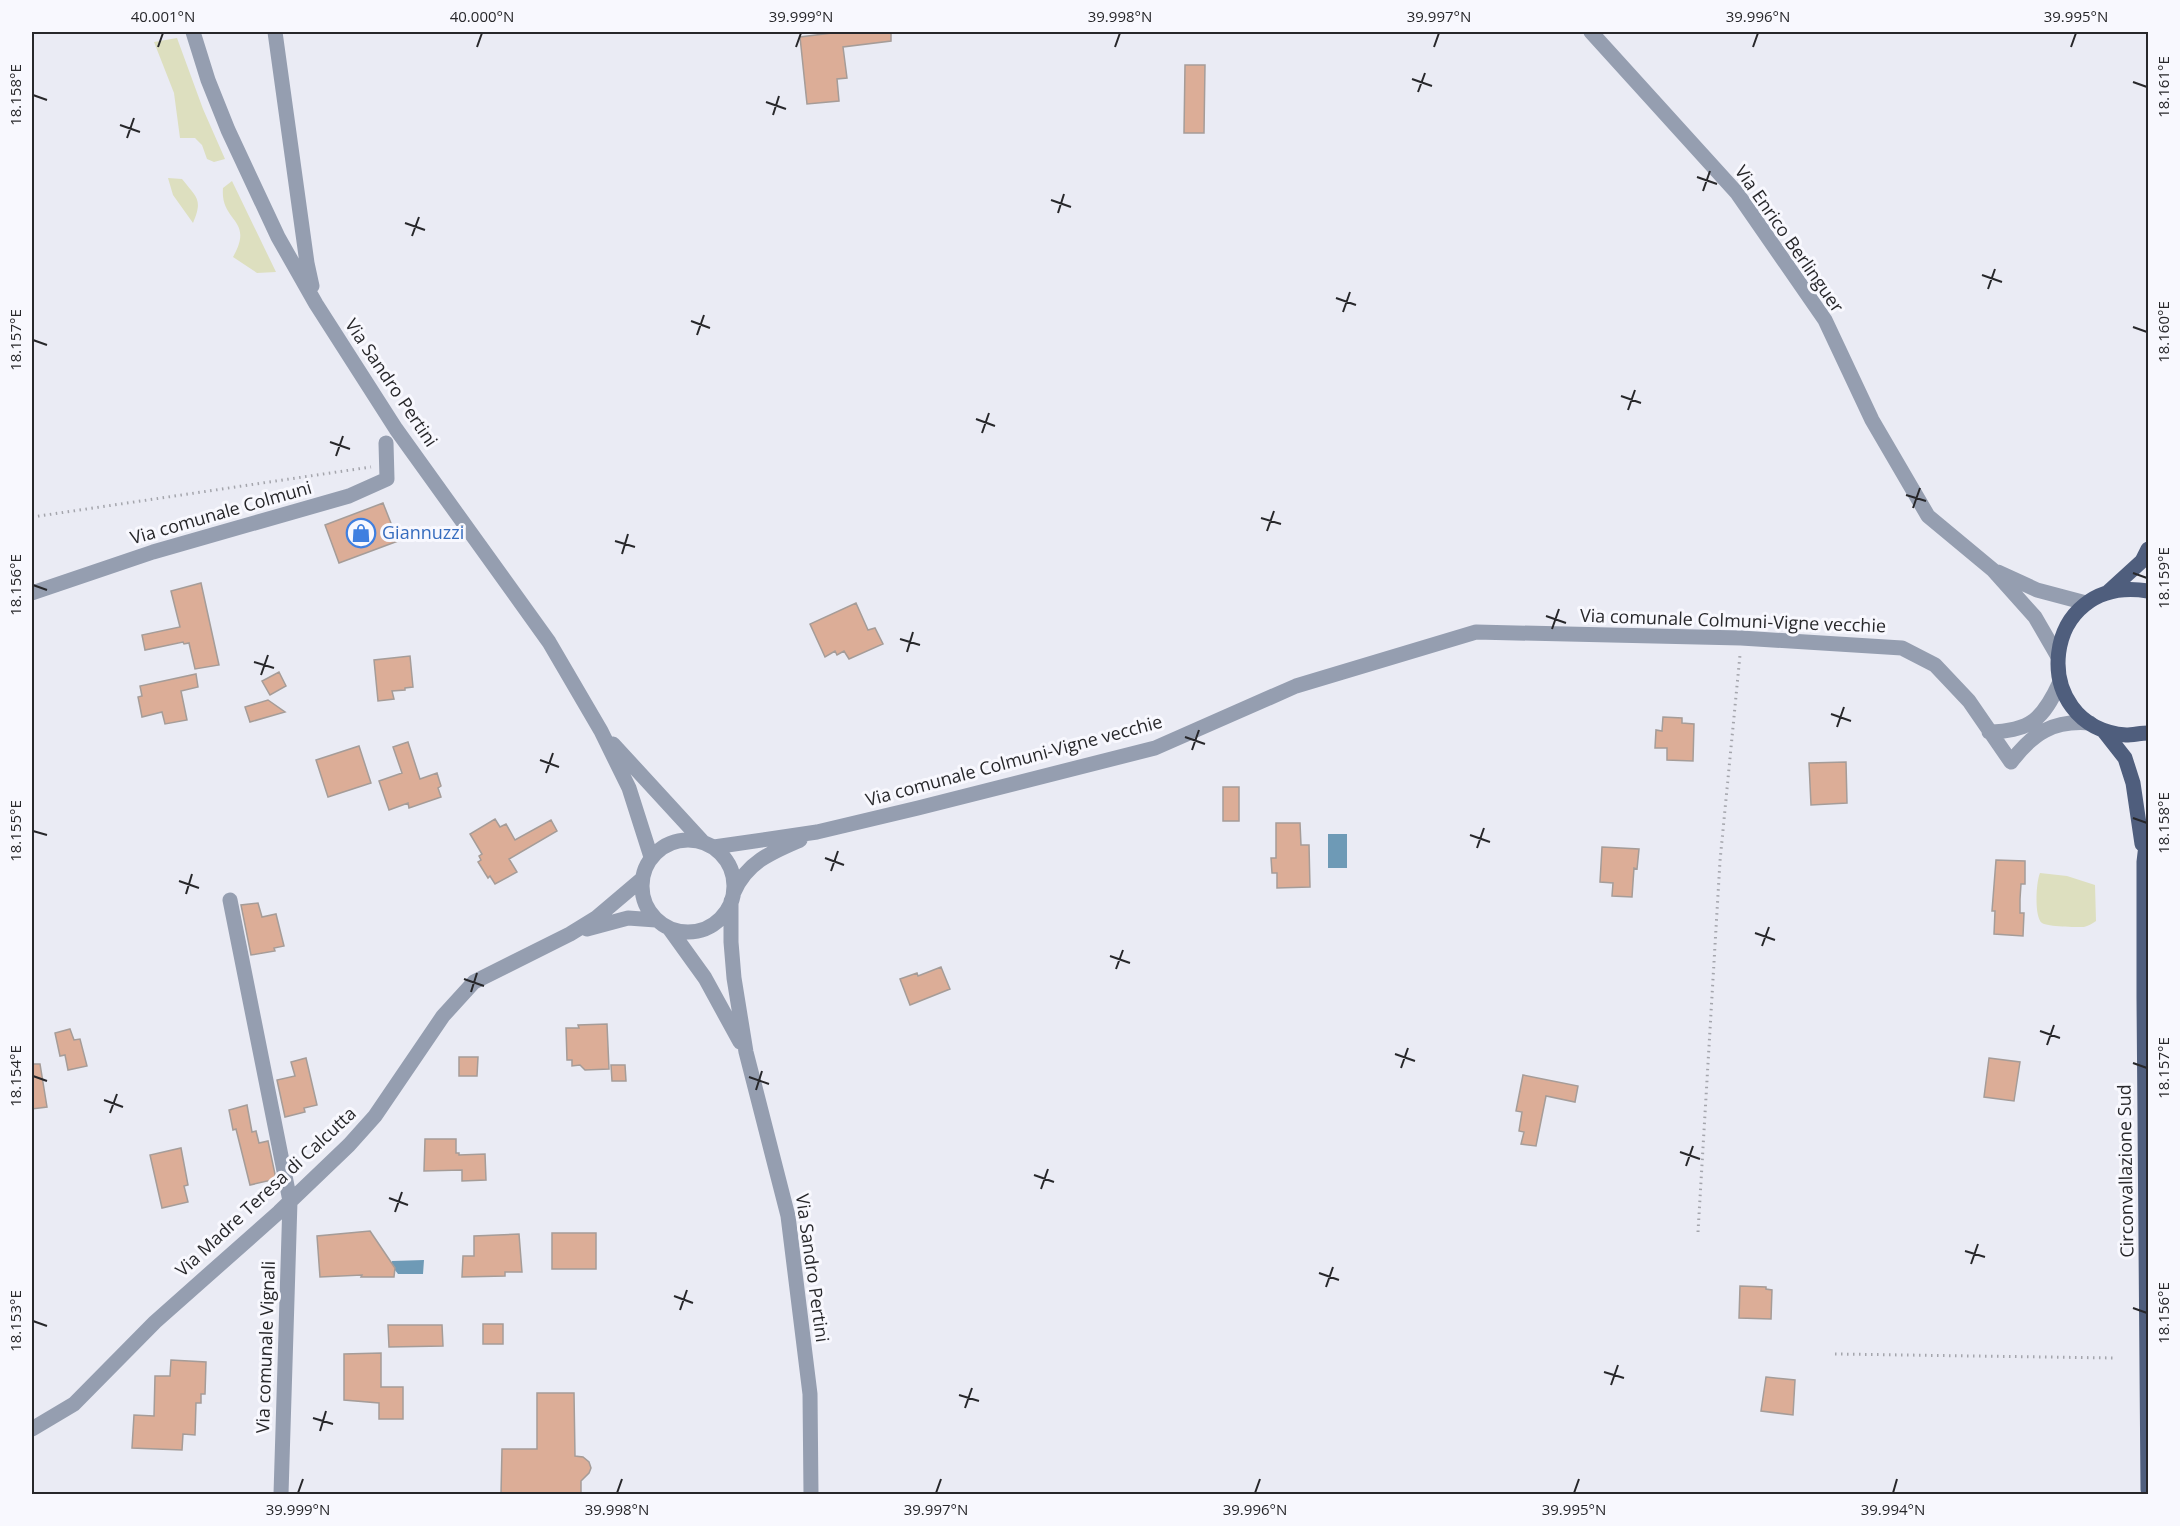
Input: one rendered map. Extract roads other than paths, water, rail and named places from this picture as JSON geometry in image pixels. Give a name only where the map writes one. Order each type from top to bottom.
[{"type":"main road","name":"Circonvallazione Sud","points":[[2144,862],[2133,783],[2126,758],[2072,705],[2060,682],[2057,655],[2062,636],[2072,618],[2086,603],[2108,592],[2142,561],[2148,549]]},
{"type":"main road","name":"Circonvallazione Sud","points":[[2108,592],[2131,588],[2148,591]]},
{"type":"main road","points":[[2096,727],[2127,735],[2148,733]]},
{"type":"main road","name":"Circonvallazione Sud","points":[[2146,1488],[2144,862],[2148,828]]},
{"type":"street","name":"Via Sandro Pertini","points":[[193,32],[208,80],[228,130],[279,237],[316,304],[396,429],[549,642],[600,731],[629,788],[651,857]]},
{"type":"street","points":[[274,32],[307,263],[316,304]]},
{"type":"street","name":"Via Enrico Berlinguer","points":[[1591,32],[1737,193],[1825,320],[1872,420],[1928,516],[1993,570],[2035,617],[2057,655]]},
{"type":"street","name":"Via comunale Colmuni","points":[[32,593],[153,552],[350,496],[387,479],[387,443]]},
{"type":"street","name":"Via Enrico Berlinguer","points":[[1993,570],[2037,590],[2086,603]]},
{"type":"street","name":"Via comunale Colmuni-Vigne vecchie","points":[[708,844],[817,832],[1155,748],[1296,686],[1476,632],[1741,638],[1902,648],[1935,665],[1969,700],[1989,732],[2012,762],[2031,740],[2052,727],[2071,722],[2096,727]]},
{"type":"street","points":[[1989,732],[2007,732],[2025,728],[2035,721],[2046,709],[2060,682]]},
{"type":"street","name":"Via Sandro Pertini","points":[[600,731],[708,844]]},
{"type":"street","points":[[663,924],[684,932],[699,931],[713,925],[724,915],[740,878],[768,854],[817,832]]},
{"type":"street","points":[[689,839],[708,844],[723,855],[730,866],[734,879],[731,942],[734,978],[746,1052],[705,978],[663,924],[647,908],[642,894],[642,879],[651,857],[662,847],[675,841],[689,839]]},
{"type":"street","name":"Via Madre Teresa di Calcutta","points":[[32,1430],[74,1404],[155,1322],[349,1145],[375,1116],[443,1016],[474,982],[570,934],[596,918],[642,879]]},
{"type":"street","name":"Via comunale Vignali","points":[[230,900],[290,1201],[281,1494]]},
{"type":"street","name":"Via Madre Teresa di Calcutta","points":[[570,934],[628,918],[663,924]]},
{"type":"street","name":"Via Sandro Pertini","points":[[746,1052],[788,1216],[810,1394],[811,1494]]},
{"type":"water","points":[[1328,834],[1347,834],[1347,868],[1328,868]]},
{"type":"water","points":[[424,1260],[423,1274],[398,1274],[391,1265],[392,1261]]},
{"type":"place","name":"Giannuzzi","points":[[361,533]]}]
